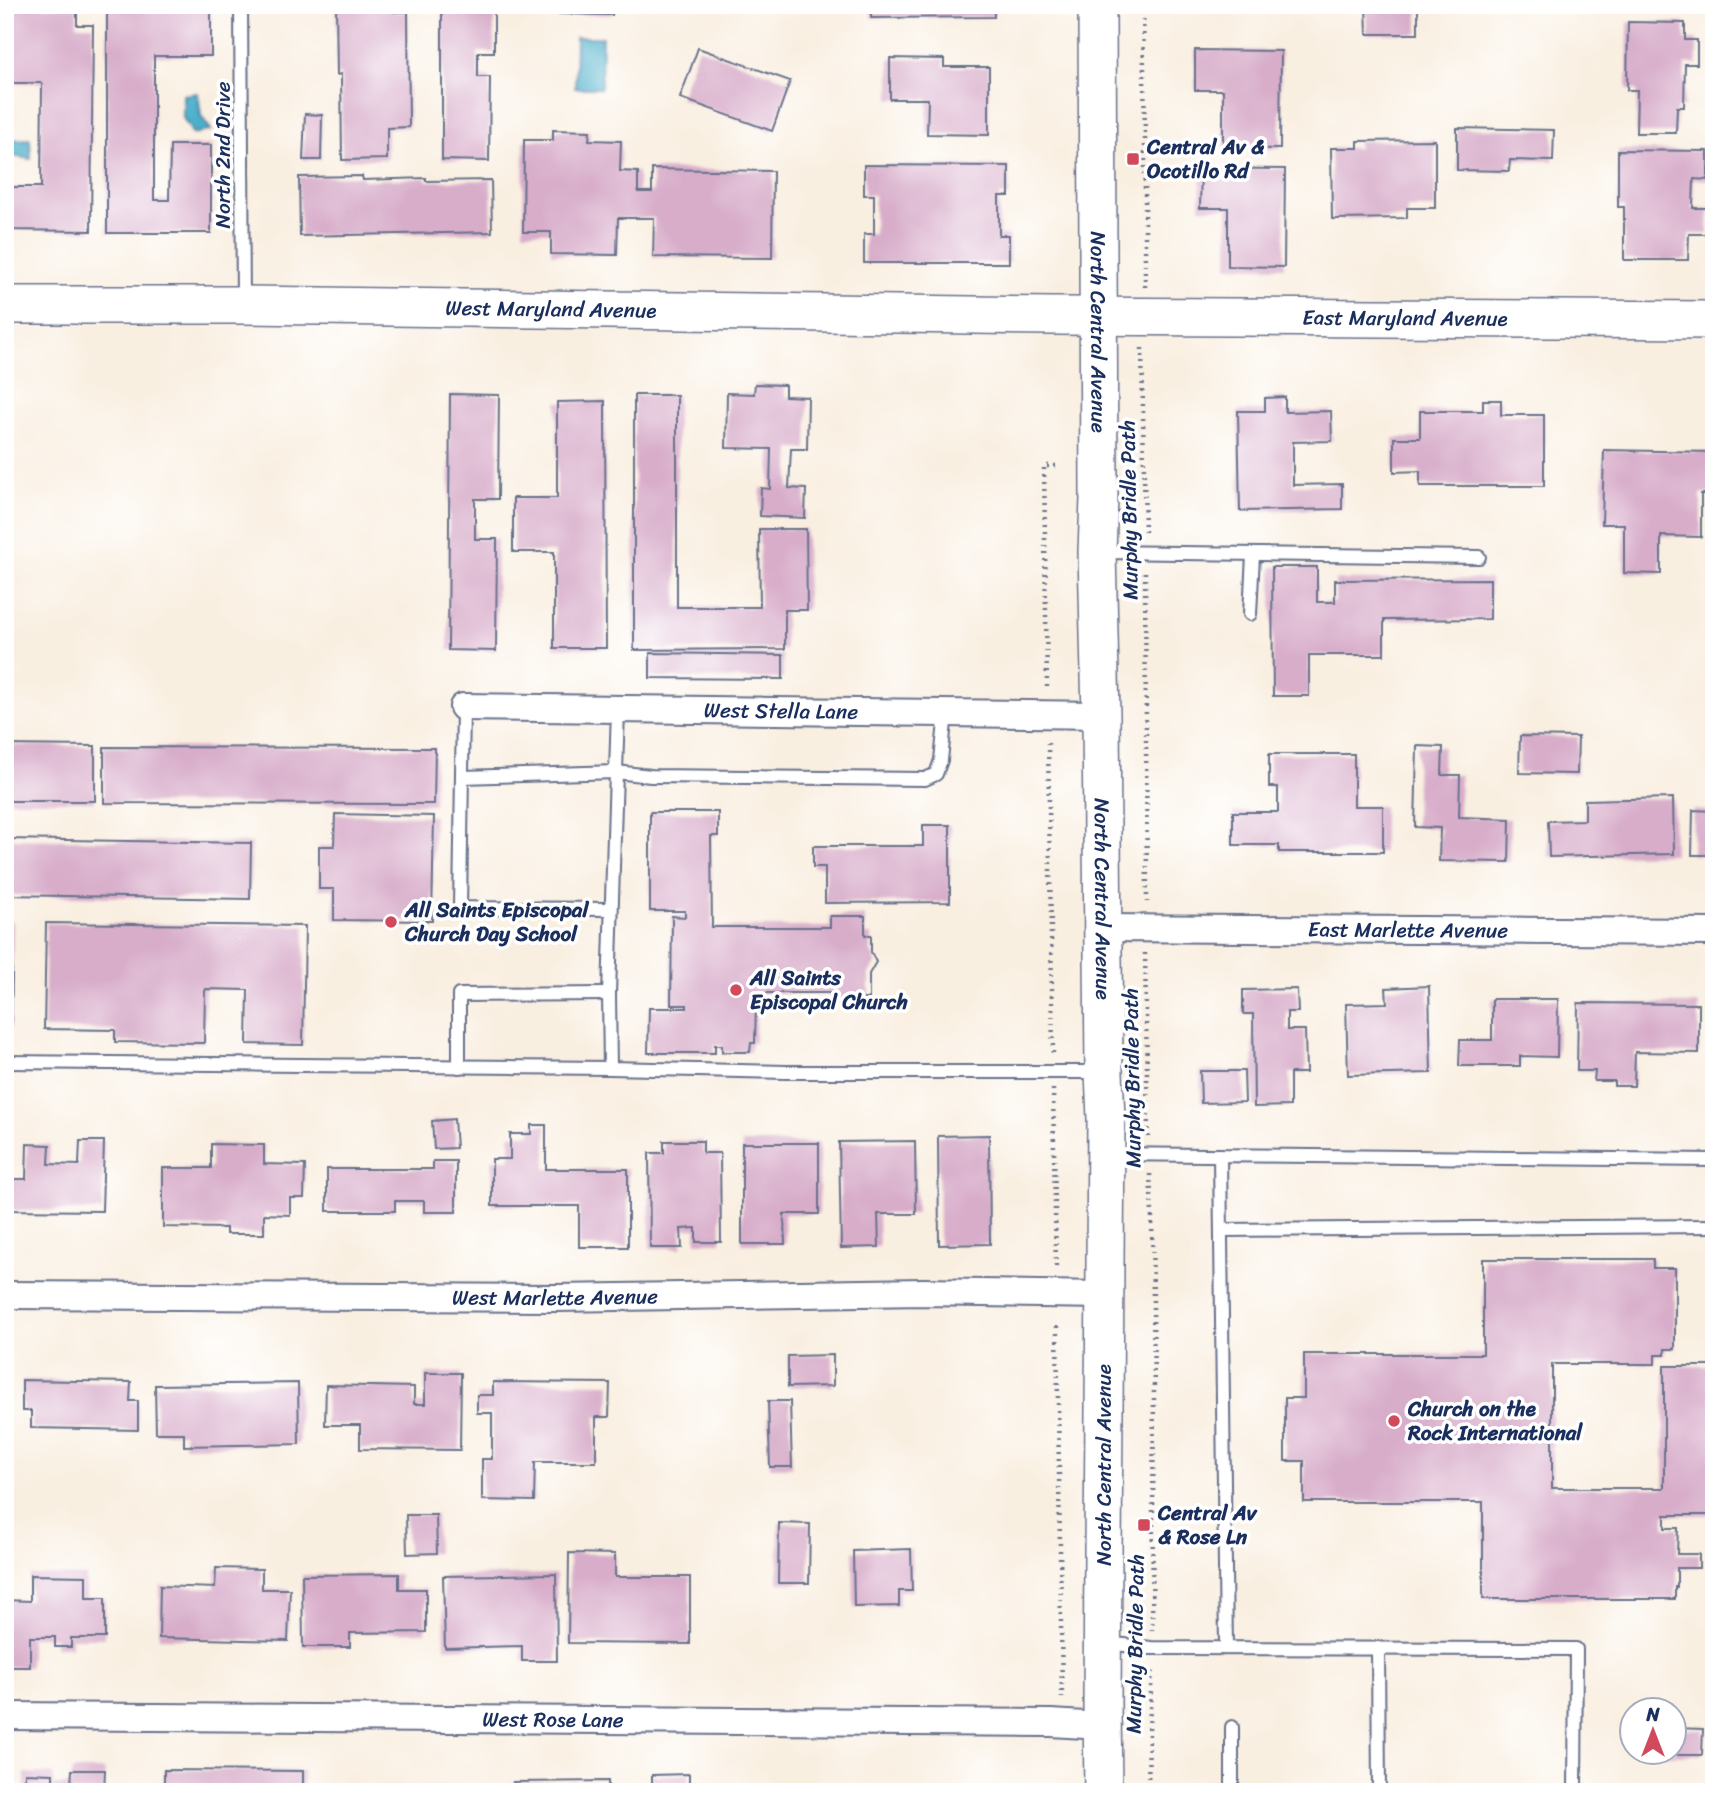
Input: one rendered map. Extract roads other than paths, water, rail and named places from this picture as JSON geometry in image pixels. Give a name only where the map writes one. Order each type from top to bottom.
[{"type":"main road","name":"North Central Avenue","points":[[1097,5],[1097,552],[1105,1154],[1103,1792]]},
{"type":"main road","name":"West Maryland Avenue","points":[[5,305],[243,305],[1097,316]]},
{"type":"main road","name":"East Maryland Avenue","points":[[1097,316],[1714,320]]},
{"type":"street","name":"West Stella Lane","points":[[463,707],[1101,715]]},
{"type":"street","name":"East Marlette Avenue","points":[[1104,928],[1714,932]]},
{"type":"street","name":"West Marlette Avenue","points":[[5,1295],[557,1298],[924,1292],[1105,1295]]},
{"type":"street","name":"West Rose Lane","points":[[5,1716],[1051,1723],[1102,1726]]},
{"type":"lane","name":"North 2nd Drive","points":[[241,5],[243,305]]},
{"type":"lane","points":[[1097,552],[1479,557]]},
{"type":"lane","points":[[1250,614],[1253,555]]},
{"type":"lane","points":[[463,707],[460,908],[611,909]]},
{"type":"lane","points":[[610,1068],[609,995],[618,709]]},
{"type":"lane","points":[[463,777],[616,772],[651,776],[925,779],[936,774],[941,760],[946,713]]},
{"type":"lane","points":[[459,1067],[459,995],[609,995]]},
{"type":"lane","points":[[5,1062],[786,1072],[1104,1072]]},
{"type":"lane","points":[[1105,1154],[1714,1160]]},
{"type":"lane","points":[[1220,1155],[1226,1647]]},
{"type":"lane","points":[[1221,1230],[1714,1226]]},
{"type":"lane","points":[[1102,1642],[1151,1647],[1576,1649],[1575,1792]]},
{"type":"lane","points":[[1378,1648],[1378,1792]]},
{"type":"lane","points":[[1232,1792],[1233,1727]]},
{"type":"water","points":[[576,37],[602,37],[601,88],[575,88]]},
{"type":"water","points":[[198,93],[201,116],[211,130],[193,134],[183,118],[183,95]]},
{"type":"water","points":[[30,139],[31,159],[5,155],[5,140]]},
{"type":"place","name":"Central Av & Ocotillo Rd","points":[[1133,159]]},
{"type":"place","name":"All Saints Episcopal Church Day School","points":[[391,922]]},
{"type":"place","name":"All Saints Episcopal Church","points":[[736,990]]},
{"type":"place","name":"Church on the Rock International","points":[[1394,1421]]},
{"type":"place","name":"Central Av & Rose Ln","points":[[1144,1525]]}]
